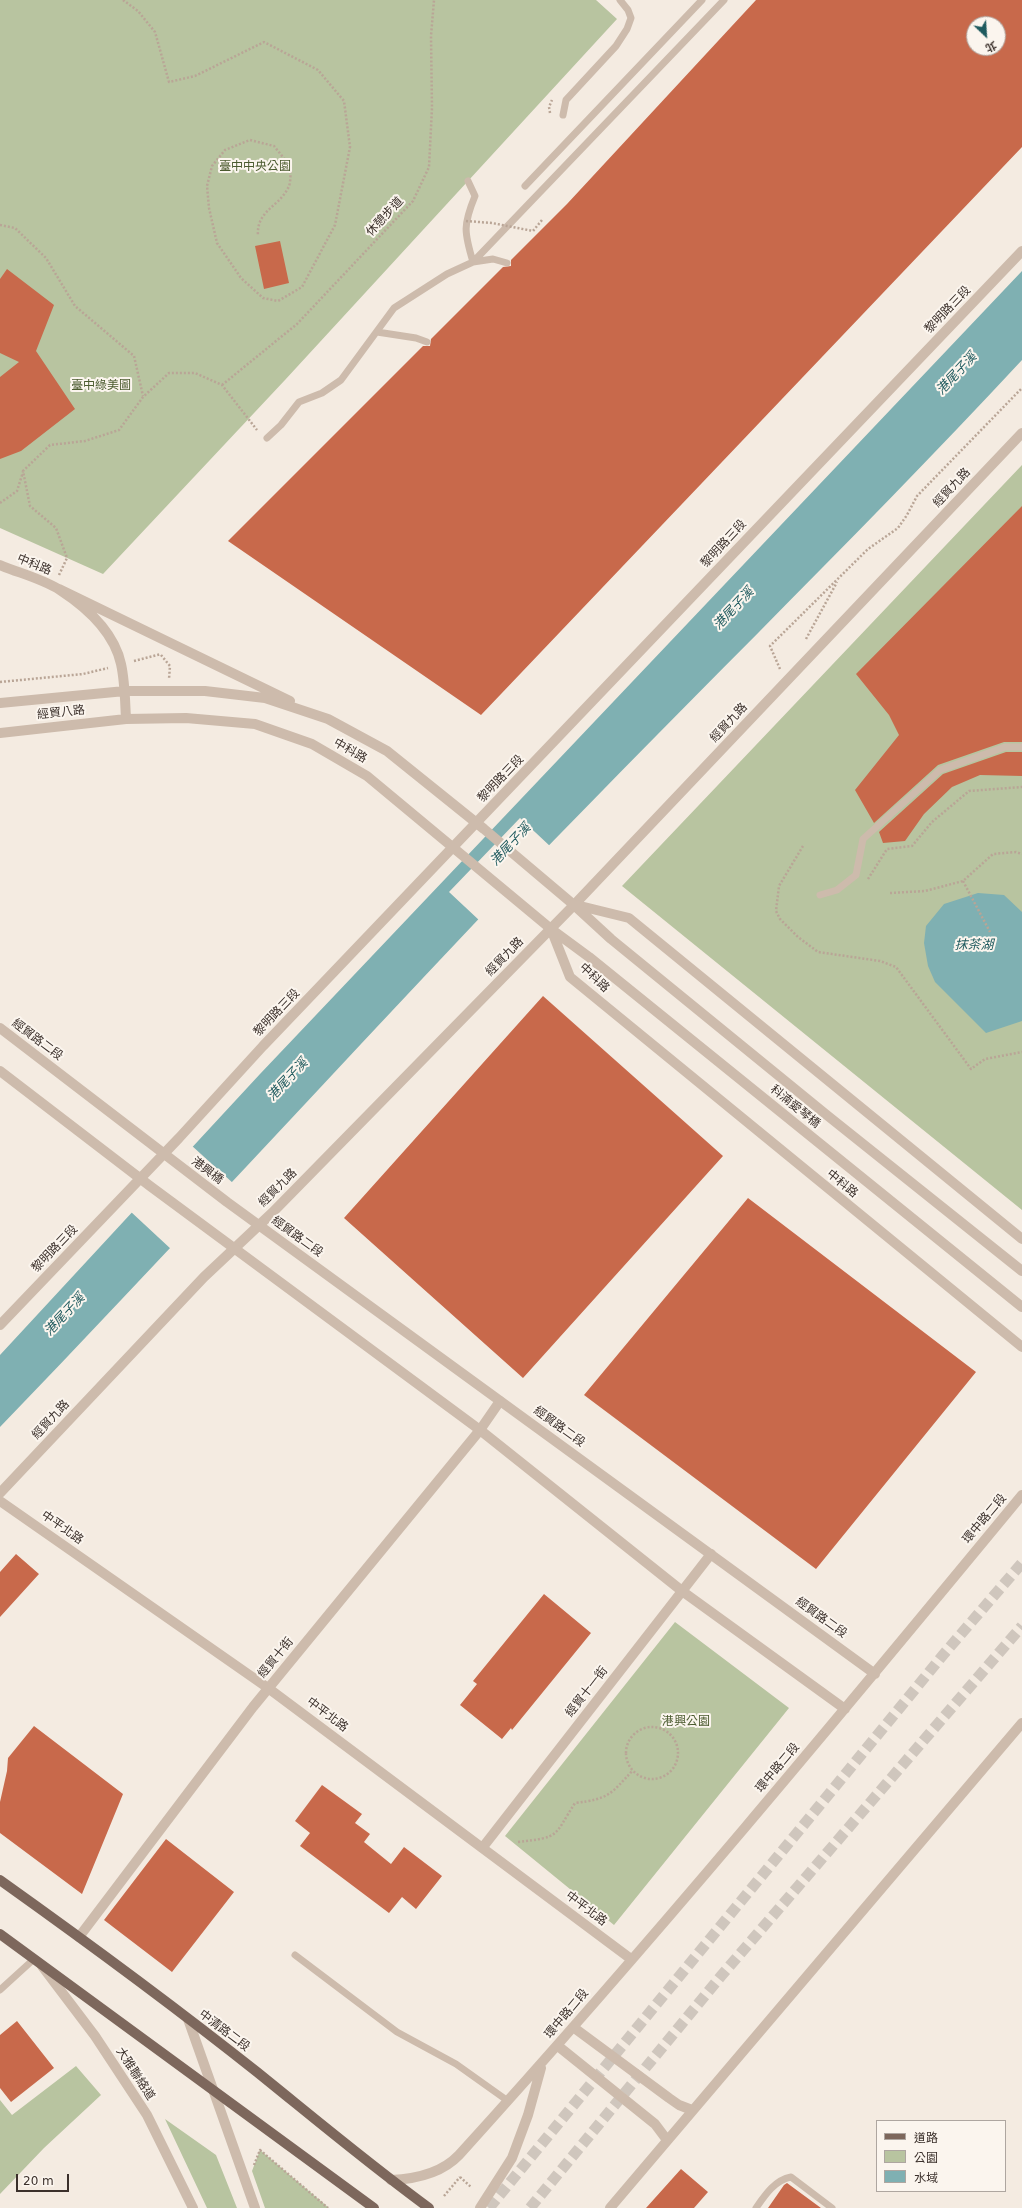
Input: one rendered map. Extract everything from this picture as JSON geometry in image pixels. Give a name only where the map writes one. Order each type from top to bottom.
[{"type":"main road","name":"中清路二段","points":[[0,1880],[188,2019],[428,2208]]},
{"type":"main road","points":[[0,1934],[374,2208]]},
{"type":"street","name":"黎明路三段","points":[[0,1325],[141,1179],[168,1158],[263,1046],[1022,251]]},
{"type":"street","name":"經貿九路","points":[[0,1493],[204,1277],[259,1225],[551,929],[1022,433]]},
{"type":"street","name":"中科路","points":[[0,565],[59,589],[328,719],[387,751],[477,823],[574,904],[629,918],[1022,1239]]},
{"type":"street","name":"中科路","points":[[59,589],[96,619],[110,636],[122,664],[126,719],[186,718],[255,724],[312,744],[367,776],[551,929],[570,977],[1022,1347]]},
{"type":"street","name":"中科路","points":[[125,691],[205,691],[265,698],[328,719]]},
{"type":"street","name":"經貿八路","points":[[0,703],[125,691]]},
{"type":"street","name":"經貿八路","points":[[0,733],[126,719]]},
{"type":"street","name":"科湳愛琴橋","points":[[574,904],[612,939],[815,1106],[1022,1271]]},
{"type":"street","name":"科湳愛琴橋","points":[[551,929],[589,957],[1022,1307]]},
{"type":"street","name":"經貿路二段","points":[[0,1028],[168,1158]]},
{"type":"street","points":[[0,1071],[141,1179],[480,1430],[682,1591],[845,1709]]},
{"type":"street","name":"港興橋","points":[[168,1158],[227,1202]]},
{"type":"street","name":"經貿路二段","points":[[227,1202],[875,1674]]},
{"type":"street","name":"經貿十街","points":[[79,1937],[268,1688],[480,1430],[500,1401]]},
{"type":"street","name":"環中路二段","points":[[391,2180],[410,2179],[429,2174],[452,2162],[558,2046],[875,1674],[1022,1495]]},
{"type":"street","name":"中平北路","points":[[0,1501],[268,1688],[483,1847],[631,1959]]},
{"type":"street","name":"經貿十一街","points":[[483,1847],[711,1554]]},
{"type":"street","points":[[610,2208],[1022,1723]]},
{"type":"street","name":"大雅聯絡道","points":[[37,1961],[94,2036],[147,2115],[193,2208]]},
{"type":"street","points":[[188,2019],[255,2208]]},
{"type":"street","points":[[573,2028],[668,2098],[692,2110]]},
{"type":"street","points":[[558,2046],[655,2124],[667,2140]]},
{"type":"street","name":"環中路二段","points":[[480,2208],[512,2158],[528,2115],[537,2076],[550,2055]]},
{"type":"lane","points":[[563,115],[566,100],[616,46],[627,30],[631,18],[628,10],[620,0]]},
{"type":"lane","points":[[525,186],[702,0]]},
{"type":"lane","points":[[473,262],[724,0]]},
{"type":"lane","points":[[468,181],[475,196],[466,221],[465,237],[473,262]]},
{"type":"lane","points":[[267,438],[281,425],[299,402],[322,393],[341,380],[394,308],[447,274],[473,262],[493,259],[508,263]]},
{"type":"lane","points":[[377,332],[416,338],[427,342]]},
{"type":"lane","points":[[820,895],[837,890],[856,875],[863,839],[940,770],[1006,747],[1022,747]]},
{"type":"lane","points":[[295,1955],[397,2032],[456,2064],[508,2100]]},
{"type":"lane","points":[[0,1990],[37,1961]]},
{"type":"lane","points":[[756,2208],[776,2184],[783,2178],[791,2177],[832,2208]]},
{"type":"path","points":[[123,0],[138,11],[155,32],[169,82],[195,76],[264,42],[318,70],[344,101],[350,147],[335,225],[302,287],[278,300],[263,298],[241,278],[217,243],[209,208],[207,186],[212,166],[225,150],[250,140],[274,146],[291,167],[288,186],[275,204],[264,215],[258,225],[258,236]]},
{"type":"path","name":"休憩步道","points":[[222,385],[297,324],[413,201],[429,167],[432,108],[430,36],[434,0]]},
{"type":"path","points":[[466,221],[492,223],[533,231],[542,220]]},
{"type":"path","points":[[0,224],[15,228],[46,258],[75,306],[134,356],[143,397]]},
{"type":"path","points":[[0,503],[17,491],[23,471],[50,445],[85,441],[119,430],[143,397],[169,373],[195,373],[222,385],[258,431],[267,438]]},
{"type":"path","points":[[780,670],[770,646],[868,549],[898,528],[908,515],[917,496],[1022,388]]},
{"type":"path","points":[[23,471],[30,506],[56,528],[68,558],[59,575]]},
{"type":"path","points":[[805,641],[839,578]]},
{"type":"path","points":[[0,682],[83,674]]},
{"type":"path","points":[[867,880],[887,849],[912,846],[932,822],[969,792],[1022,787]]},
{"type":"path","points":[[803,846],[779,886],[776,911],[780,919],[798,937],[818,952],[880,961],[896,967],[971,1069],[985,1059],[1022,1052]]},
{"type":"path","points":[[890,893],[925,891],[963,881],[993,854],[1016,852],[1022,854]]},
{"type":"path","points":[[963,881],[990,932]]},
{"type":"path","points":[[652,1727],[660,1728],[673,1738],[678,1754],[672,1769],[665,1775],[648,1778],[633,1770],[626,1755],[627,1746],[636,1732],[652,1727]]},
{"type":"path","points":[[518,1842],[548,1838],[557,1833],[575,1803],[598,1801],[612,1792],[633,1770]]},
{"type":"path","points":[[252,2171],[260,2150],[328,2208]]},
{"type":"path","points":[[444,2196],[460,2177],[460,2172]]},
{"type":"path","points":[[460,2177],[471,2186]]},
{"type":"green space","name":"臺中中央公園","points":[[0,0],[596,0],[617,19],[285,380],[103,574],[0,528]]},
{"type":"green space","points":[[1022,465],[1022,1210],[622,886]]},
{"type":"green space","name":"港興公園","points":[[675,1622],[789,1708],[614,1925],[505,1836]]},
{"type":"green space","points":[[76,2066],[101,2095],[44,2148],[0,2194],[0,2100],[12,2115]]},
{"type":"green space","points":[[165,2119],[216,2155],[237,2208],[207,2208]]},
{"type":"green space","points":[[260,2150],[329,2208],[265,2208],[252,2171]]},
{"type":"water","name":"港尾子溪","points":[[1022,271],[1022,360],[890,499],[555,839],[0,1427],[0,1355],[260,1074]]},
{"type":"water","name":"抹茶湖","points":[[978,893],[1004,895],[1022,912],[1022,1021],[986,1033],[935,982],[928,966],[924,943],[926,926],[944,904]]},
{"type":"pier","points":[[520,818],[551,847],[480,921],[449,892]]},
{"type":"pier","points":[[191,1145],[234,1184],[172,1250],[130,1211]]},
{"type":"building","points":[[756,0],[1022,0],[1022,147],[481,715],[228,541],[423,346],[430,346],[431,339],[503,267],[511,266],[511,260],[567,204]]},
{"type":"building","points":[[280,241],[289,283],[264,289],[255,246]]},
{"type":"building","points":[[7,269],[54,305],[36,351],[75,409],[21,451],[0,459],[0,377],[19,362],[0,353],[0,279]]},
{"type":"building","points":[[1022,506],[1022,742],[1004,742],[938,765],[874,823],[855,790],[899,735],[889,715],[856,674]]},
{"type":"building","points":[[1006,752],[1022,752],[1022,776],[980,775],[952,787],[924,814],[905,841],[883,843],[879,832],[943,774]]},
{"type":"building","points":[[543,996],[723,1156],[523,1378],[344,1218]]},
{"type":"building","points":[[748,1198],[976,1372],[816,1569],[584,1395]]},
{"type":"building","points":[[16,1554],[39,1574],[0,1617],[0,1572]]},
{"type":"building","points":[[544,1594],[591,1633],[512,1730],[511,1728],[502,1739],[460,1705],[477,1684],[473,1681]]},
{"type":"building","points":[[34,1726],[123,1794],[82,1894],[0,1833],[0,1802],[7,1771],[8,1758]]},
{"type":"building","points":[[322,1785],[362,1814],[355,1823],[370,1834],[364,1842],[391,1864],[404,1847],[442,1876],[416,1909],[402,1897],[389,1913],[300,1846],[310,1833],[295,1821]]},
{"type":"building","points":[[166,1839],[234,1892],[172,1972],[104,1920]]},
{"type":"building","points":[[17,2021],[54,2068],[11,2102],[0,2088],[0,2035]]},
{"type":"building","points":[[681,2169],[708,2192],[694,2208],[646,2208]]},
{"type":"building","points":[[787,2183],[821,2208],[768,2208]]},
{"type":"tunnel","points":[[489,2208],[943,1655],[1022,1563]]},
{"type":"tunnel","points":[[530,2208],[721,1976],[1022,1626]]},
{"type":"park label","name":"臺中綠美圖","points":[[101,386]]}]
